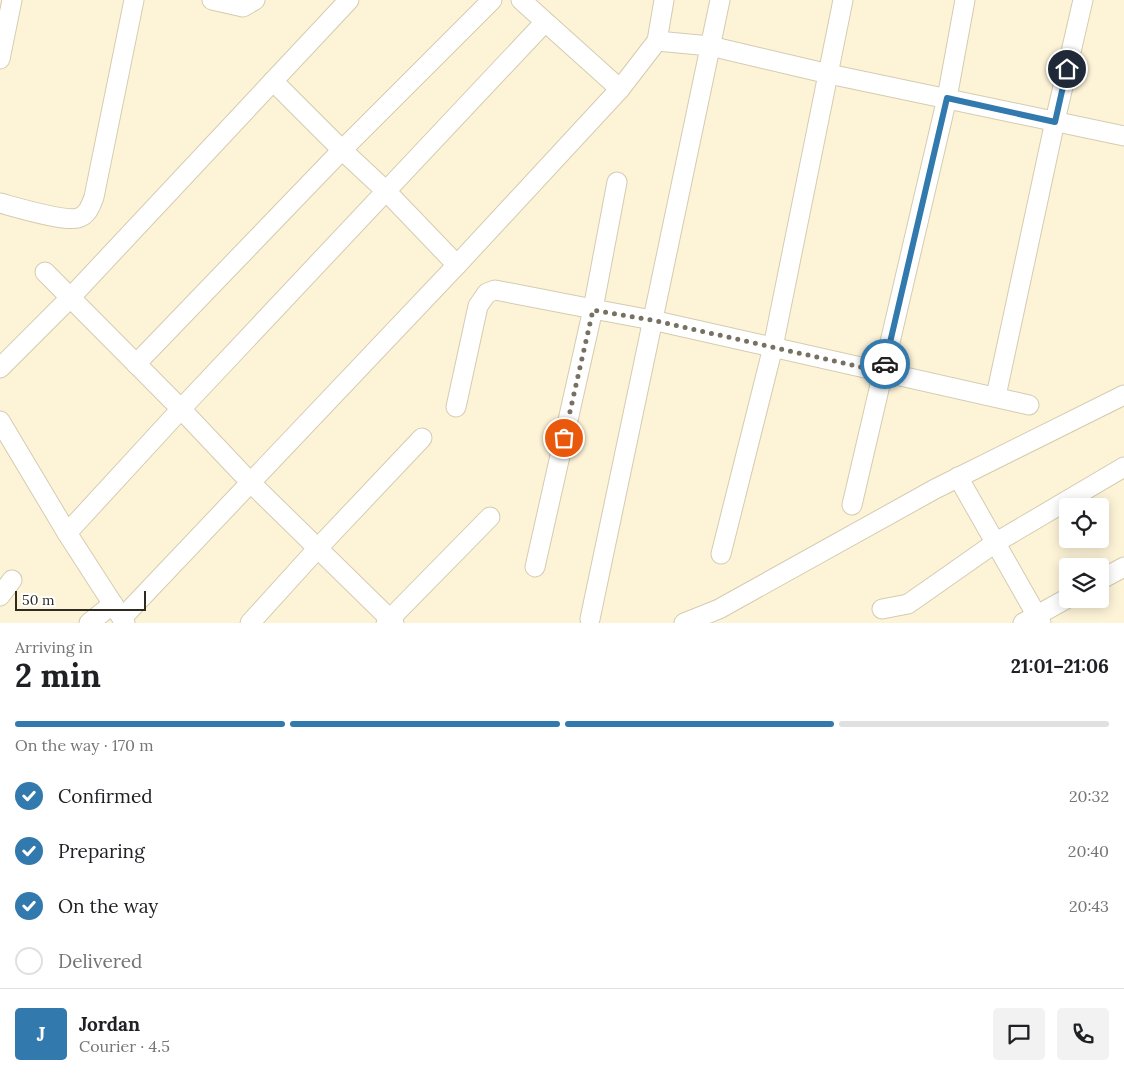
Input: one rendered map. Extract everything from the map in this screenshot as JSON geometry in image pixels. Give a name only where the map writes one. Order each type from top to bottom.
[{"type":"street","points":[[0,59],[12,0]]},
{"type":"street","points":[[0,203],[55,217],[78,218],[89,210],[94,197],[134,0]]},
{"type":"street","points":[[212,0],[243,7],[255,0]]},
{"type":"street","points":[[0,368],[70,298],[350,0]]},
{"type":"street","points":[[136,364],[342,150],[492,0]]},
{"type":"street","points":[[521,0],[620,89]]},
{"type":"street","points":[[89,623],[120,615],[251,483],[620,89],[657,41],[664,0]]},
{"type":"street","points":[[590,619],[720,0]]},
{"type":"street","points":[[721,554],[773,347],[843,0]]},
{"type":"street","points":[[852,505],[947,98],[966,0]]},
{"type":"street","points":[[996,396],[1083,0]]},
{"type":"street","points":[[67,533],[545,22]]},
{"type":"street","points":[[657,41],[710,46],[829,74],[1124,136]]},
{"type":"street","points":[[273,81],[342,150],[386,190],[457,264]]},
{"type":"street","points":[[535,566],[593,310],[617,182]]},
{"type":"street","points":[[45,272],[390,622],[490,517]]},
{"type":"street","points":[[456,407],[478,306],[487,293],[495,290],[652,320],[1029,404]]},
{"type":"street","points":[[684,623],[719,609],[958,477],[1124,395]]},
{"type":"street","points":[[0,421],[67,533],[120,615]]},
{"type":"street","points":[[250,623],[422,438]]},
{"type":"street","points":[[882,610],[908,604],[995,543],[1124,467]]},
{"type":"street","points":[[958,477],[995,543],[1033,620],[1059,604]]},
{"type":"street","points":[[1109,575],[1124,567]]},
{"type":"street","points":[[0,596],[12,580]]},
{"type":"way so far","points":[[564,438],[593,310],[652,320],[883,372],[885,364]]},
{"type":"route","points":[[885,364],[947,98],[1055,122],[1067,69]]}]
